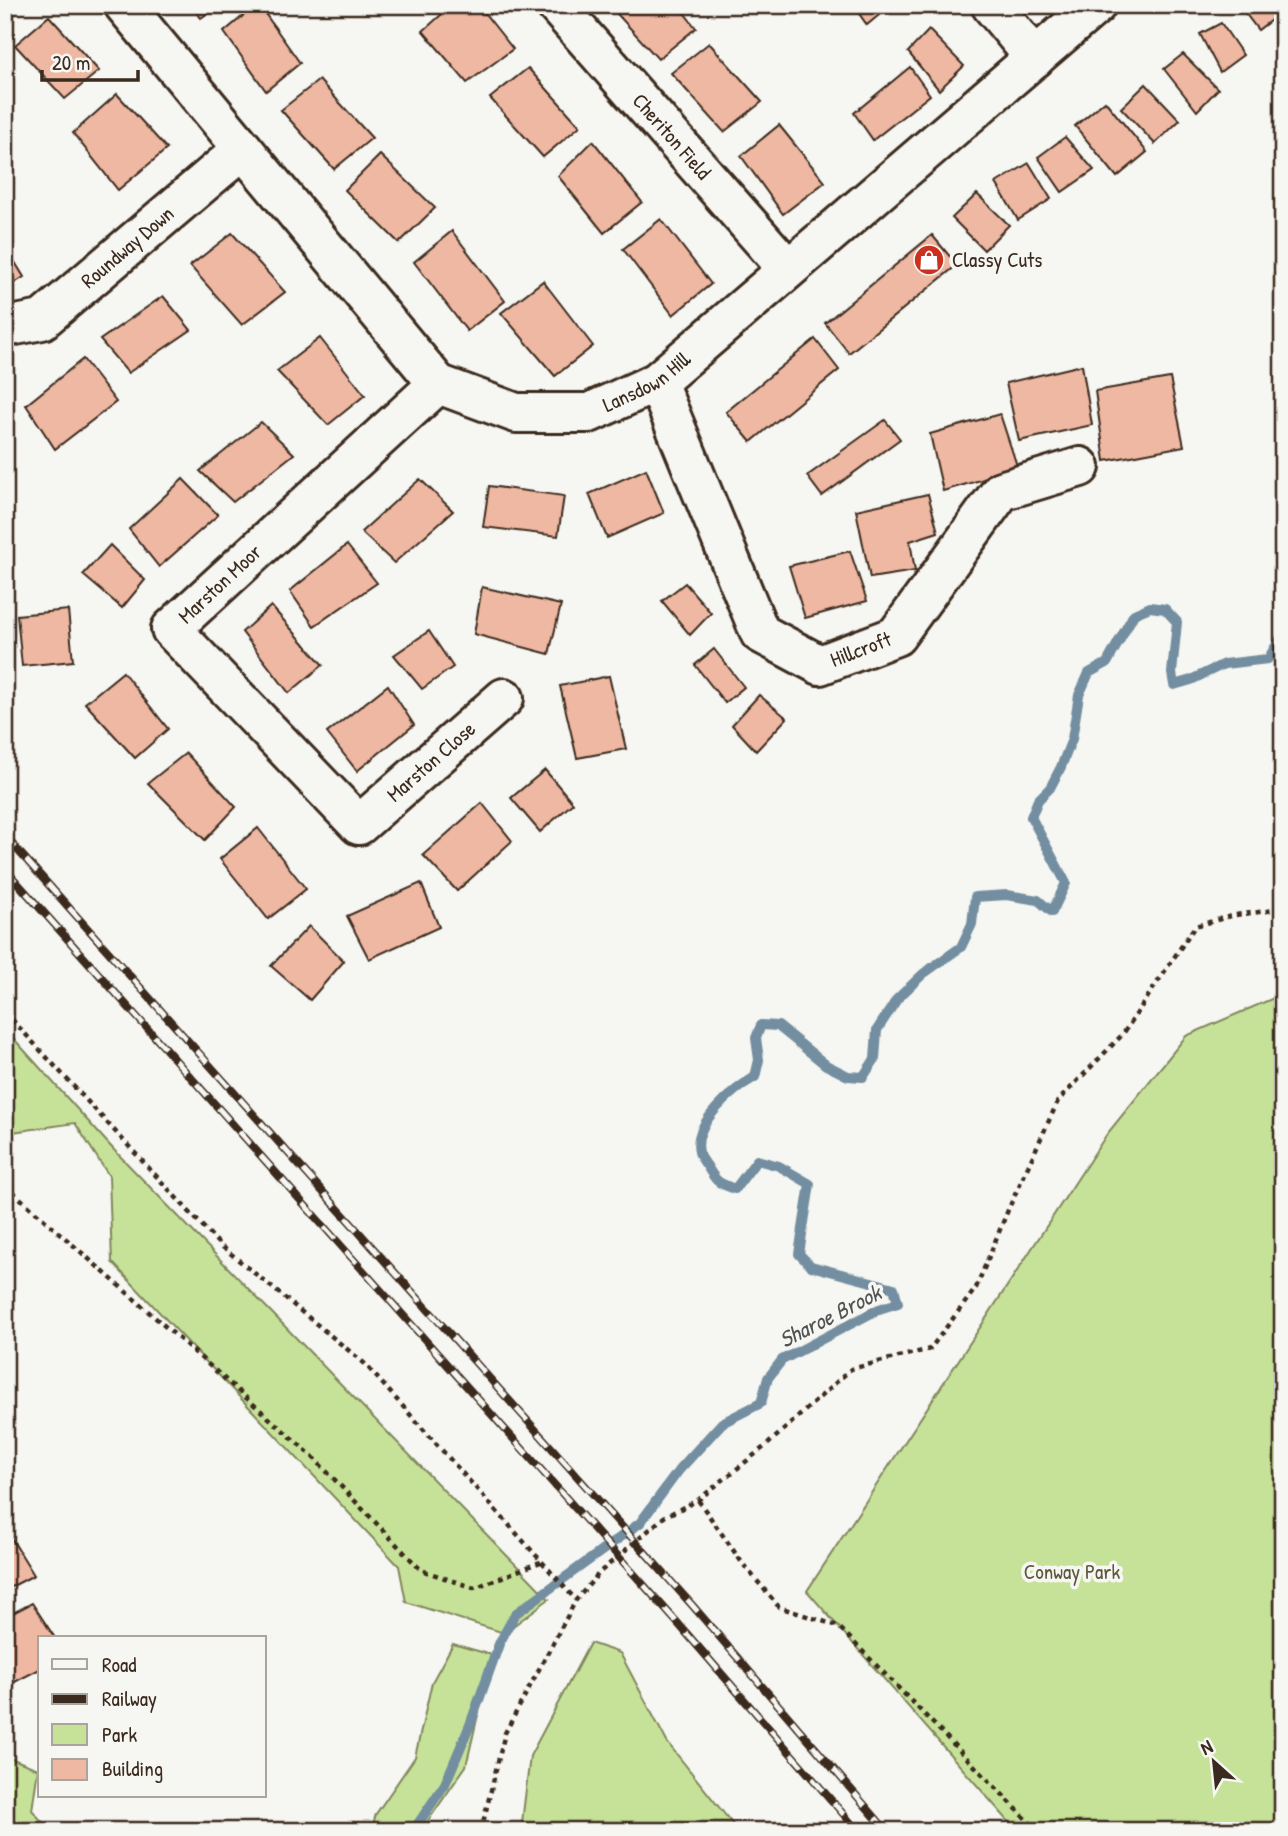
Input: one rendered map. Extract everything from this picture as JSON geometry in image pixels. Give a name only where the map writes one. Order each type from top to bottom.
[{"type":"street","name":"Lansdown Hill","points":[[124,5],[438,384],[516,413],[589,414],[657,382],[1096,5]]},
{"type":"street","name":"Cheriton Field","points":[[556,5],[787,268]]},
{"type":"street","points":[[991,5],[1035,58]]},
{"type":"street","name":"Roundway Down","points":[[5,327],[42,320],[243,149]]},
{"type":"street","name":"Hillcroft","points":[[657,382],[760,633],[820,665],[896,636],[1002,491],[1080,467]]},
{"type":"street","name":"Marston Moor","points":[[359,825],[171,629],[438,384]]},
{"type":"street","name":"Marston Close","points":[[359,825],[504,698]]},
{"type":"path","points":[[481,1831],[505,1733],[576,1600],[600,1572],[664,1517],[698,1500],[768,1444],[851,1369],[930,1349],[976,1288],[1008,1210],[1059,1101],[1123,1034],[1195,926],[1235,915],[1283,909]]},
{"type":"path","points":[[5,1012],[219,1244],[364,1363],[576,1600]]},
{"type":"path","points":[[5,1185],[311,1455],[421,1570],[474,1588],[543,1561]]},
{"type":"path","points":[[698,1500],[743,1564],[779,1607],[838,1626],[1038,1831]]},
{"type":"green space","name":"Conway Park","points":[[1283,994],[1283,1831],[1017,1831],[807,1591],[1107,1134],[1186,1036]]},
{"type":"green space","points":[[5,1029],[114,1150],[549,1599],[504,1633],[406,1602],[399,1566],[112,1262],[109,1176],[75,1123],[5,1133]]},
{"type":"green space","points":[[590,1643],[620,1653],[667,1742],[738,1831],[521,1831],[530,1756]]},
{"type":"green space","points":[[453,1644],[492,1655],[466,1766],[421,1831],[371,1831],[376,1814],[415,1757],[432,1682]]},
{"type":"green space","points":[[5,1756],[38,1769],[32,1810],[50,1831],[5,1831]]},
{"type":"building","points":[[191,5],[220,5],[201,18]]},
{"type":"building","points":[[259,5],[300,63],[266,91],[224,32]]},
{"type":"building","points":[[452,5],[478,5],[513,49],[467,83],[423,31]]},
{"type":"building","points":[[609,5],[678,5],[696,28],[658,59]]},
{"type":"building","points":[[853,5],[891,5],[867,25]]},
{"type":"building","points":[[1239,5],[1283,5],[1283,11],[1258,30]]},
{"type":"building","points":[[49,16],[99,71],[65,99],[15,45]]},
{"type":"building","points":[[1221,23],[1243,55],[1220,72],[1200,34]]},
{"type":"building","points":[[929,30],[964,66],[939,90],[908,52]]},
{"type":"building","points":[[709,43],[762,102],[724,132],[671,73]]},
{"type":"building","points":[[1183,54],[1218,89],[1197,111],[1164,69]]},
{"type":"building","points":[[910,67],[930,95],[873,140],[854,113]]},
{"type":"building","points":[[528,68],[580,126],[543,157],[490,98]]},
{"type":"building","points":[[319,80],[372,138],[334,169],[281,110]]},
{"type":"building","points":[[1146,84],[1180,120],[1155,144],[1121,108]]},
{"type":"building","points":[[117,94],[167,149],[118,190],[73,133]]},
{"type":"building","points":[[1105,101],[1147,152],[1117,177],[1075,126]]},
{"type":"building","points":[[779,125],[825,182],[783,214],[741,156]]},
{"type":"building","points":[[1065,137],[1094,170],[1062,192],[1038,157]]},
{"type":"building","points":[[593,141],[642,202],[604,233],[558,176]]},
{"type":"building","points":[[380,155],[435,208],[399,243],[345,190]]},
{"type":"building","points":[[1029,163],[1051,199],[1018,220],[996,183]]},
{"type":"building","points":[[977,194],[1009,225],[984,250],[952,218]]},
{"type":"building","points":[[661,219],[711,284],[673,315],[623,249]]},
{"type":"building","points":[[452,231],[505,301],[467,331],[414,262]]},
{"type":"building","points":[[232,233],[285,292],[242,325],[190,266]]},
{"type":"building","points":[[932,235],[957,265],[849,353],[825,323]]},
{"type":"building","points":[[5,246],[24,277],[5,289]]},
{"type":"building","points":[[543,281],[593,346],[555,376],[501,313]]},
{"type":"building","points":[[163,296],[191,330],[128,373],[100,340]]},
{"type":"building","points":[[320,338],[365,395],[328,425],[277,371]]},
{"type":"building","points":[[815,339],[839,370],[751,442],[726,412]]},
{"type":"building","points":[[83,359],[116,402],[55,449],[26,405]]},
{"type":"building","points":[[1082,365],[1092,425],[1019,441],[1006,383]]},
{"type":"building","points":[[1170,378],[1184,446],[1105,461],[1095,391]]},
{"type":"building","points":[[1000,414],[1018,469],[943,491],[930,434]]},
{"type":"building","points":[[885,420],[900,439],[822,496],[807,476]]},
{"type":"building","points":[[261,422],[294,454],[233,502],[200,471]]},
{"type":"building","points":[[646,469],[664,513],[607,538],[589,494]]},
{"type":"building","points":[[183,479],[218,515],[159,567],[129,529]]},
{"type":"building","points":[[420,479],[453,511],[394,563],[361,532]]},
{"type":"building","points":[[489,486],[564,496],[558,536],[483,527]]},
{"type":"building","points":[[928,494],[938,532],[910,541],[915,571],[870,578],[856,510]]},
{"type":"building","points":[[110,545],[145,580],[122,608],[83,575]]},
{"type":"building","points":[[347,545],[377,583],[314,626],[290,591]]},
{"type":"building","points":[[850,551],[867,601],[805,618],[789,566]]},
{"type":"building","points":[[685,583],[711,613],[690,635],[662,601]]},
{"type":"building","points":[[482,587],[561,605],[549,654],[474,634]]},
{"type":"building","points":[[271,606],[323,665],[289,693],[242,632]]},
{"type":"building","points":[[68,610],[73,661],[22,666],[17,615]]},
{"type":"building","points":[[429,631],[453,667],[422,689],[394,655]]},
{"type":"building","points":[[714,649],[744,687],[725,703],[695,665]]},
{"type":"building","points":[[123,672],[168,729],[135,758],[85,703]]},
{"type":"building","points":[[609,676],[626,749],[577,758],[560,686]]},
{"type":"building","points":[[388,685],[414,725],[357,771],[327,733]]},
{"type":"building","points":[[759,695],[787,718],[756,751],[732,725]]},
{"type":"building","points":[[186,753],[236,807],[205,840],[148,783]]},
{"type":"building","points":[[545,770],[573,803],[540,832],[511,798]]},
{"type":"building","points":[[482,803],[512,841],[457,891],[423,855]]},
{"type":"building","points":[[258,828],[306,889],[268,919],[220,859]]},
{"type":"building","points":[[421,883],[439,927],[369,959],[347,916]]},
{"type":"building","points":[[309,926],[344,961],[310,1000],[271,966]]},
{"type":"building","points":[[5,1528],[34,1575],[5,1590]]},
{"type":"building","points":[[32,1603],[54,1636],[38,1636],[38,1670],[5,1687],[5,1617]]},
{"type":"waterway","name":"Sharoe Brook","points":[[413,1831],[445,1784],[499,1644],[515,1614],[640,1523],[679,1470],[722,1423],[761,1403],[768,1378],[782,1360],[879,1309],[898,1303],[894,1288],[811,1266],[799,1254],[810,1184],[779,1166],[757,1160],[735,1189],[715,1179],[700,1155],[699,1141],[708,1119],[726,1098],[755,1077],[759,1060],[756,1038],[761,1025],[778,1026],[826,1065],[848,1076],[863,1077],[875,1059],[877,1030],[897,999],[923,974],[961,947],[972,924],[975,897],[1007,895],[1038,900],[1052,912],[1066,883],[1031,817],[1038,800],[1050,788],[1061,767],[1072,739],[1079,695],[1089,673],[1107,663],[1134,614],[1150,607],[1165,609],[1177,622],[1172,673],[1174,685],[1224,664],[1268,659],[1283,634]]},
{"type":"railway","points":[[5,836],[692,1605],[887,1831]]},
{"type":"railway","points":[[5,869],[675,1620],[858,1831]]},
{"type":"place","name":"Classy Cuts","points":[[929,260]]}]
